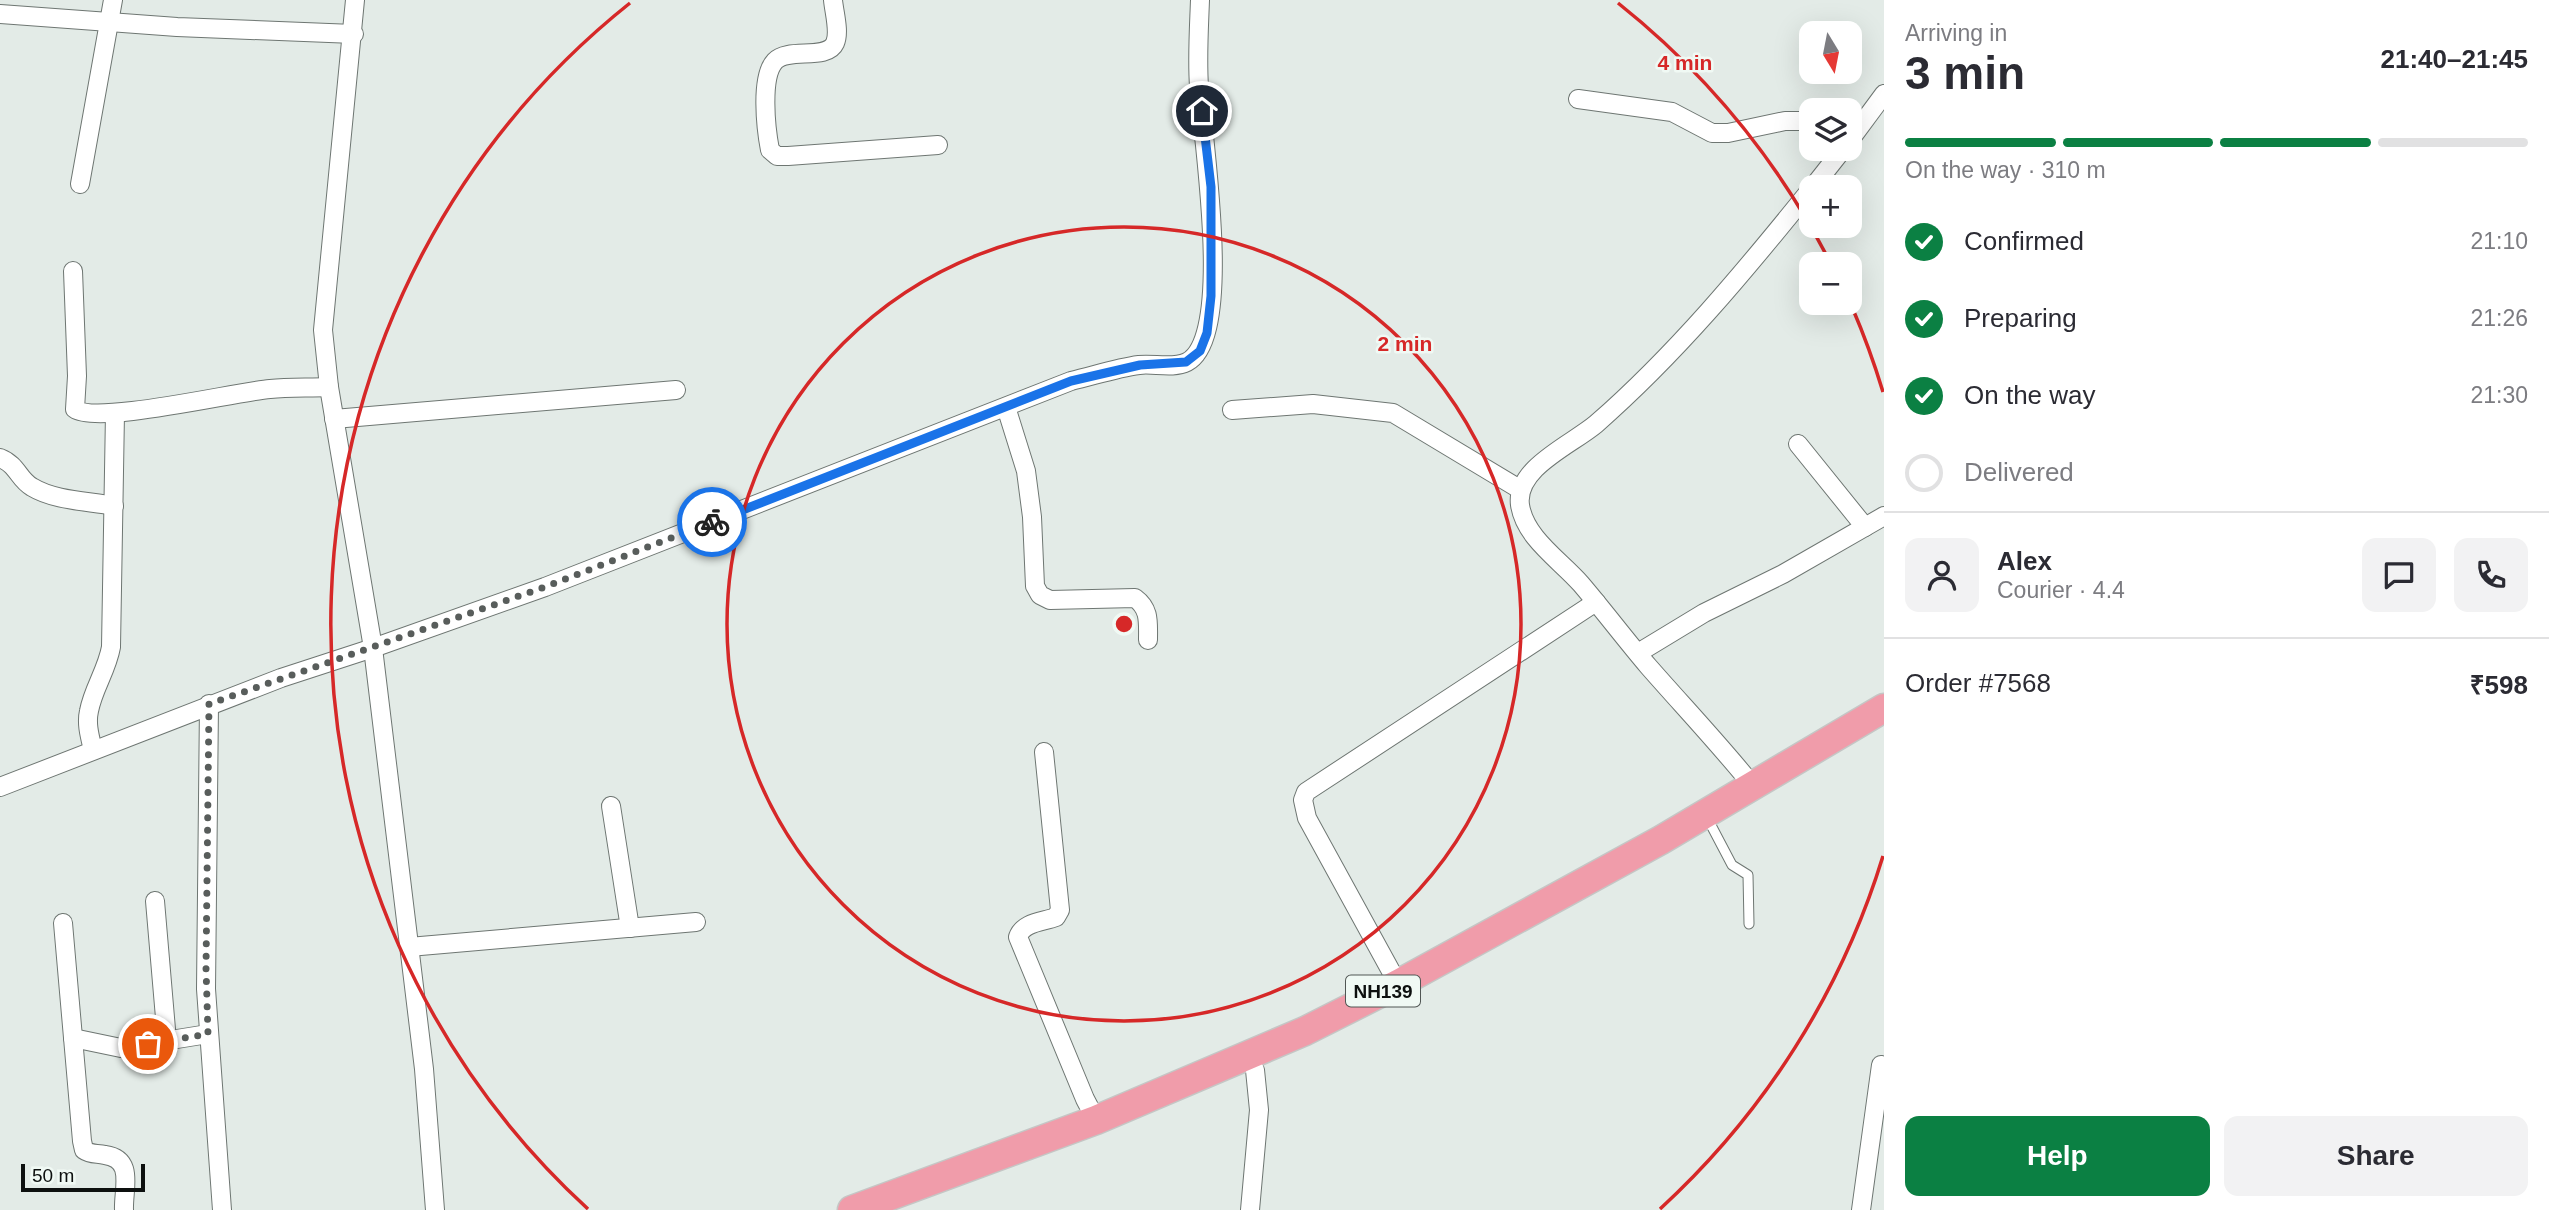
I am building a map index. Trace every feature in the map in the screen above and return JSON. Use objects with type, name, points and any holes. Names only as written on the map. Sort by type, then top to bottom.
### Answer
[{"type":"highway","name":"NH139","points":[[888,1206],[1283,1042],[1398,984],[1661,840],[1884,708]]},
{"type":"highway","name":"NH139","points":[[852,1210],[888,1206],[1097,1135],[1325,1040],[1884,729]]},
{"type":"street","points":[[80,184],[113,0]]},
{"type":"street","points":[[355,0],[354,34],[323,330],[334,419],[373,648],[424,1069],[435,1210]]},
{"type":"street","points":[[833,0],[835,43],[830,49],[777,58],[769,69],[766,82],[770,150],[778,156],[788,156],[938,145]]},
{"type":"street","points":[[0,787],[209,704],[545,587],[1071,381],[1140,365],[1186,362],[1200,351],[1207,333],[1211,296],[1211,187],[1198,85],[1200,0]]},
{"type":"street","points":[[0,14],[267,32],[354,34]]},
{"type":"street","points":[[1862,121],[1884,94]]},
{"type":"street","points":[[1578,99],[1672,112],[1712,133],[1728,133],[1786,121],[1799,121]]},
{"type":"street","points":[[1822,175],[1833,161]]},
{"type":"street","points":[[1753,786],[1637,653],[1571,572],[1532,534],[1521,512],[1521,490],[1526,478],[1537,467],[1609,412],[1712,310],[1799,204]]},
{"type":"street","points":[[73,271],[77,376],[75,409],[82,414],[116,413],[268,389],[329,387]]},
{"type":"street","points":[[334,419],[676,390]]},
{"type":"street","points":[[1232,410],[1313,404],[1393,413],[1521,490]]},
{"type":"street","points":[[1006,407],[1026,471],[1032,517],[1035,586],[1040,595],[1050,600],[1135,598],[1143,604],[1147,612],[1148,640]]},
{"type":"street","points":[[93,750],[88,712],[108,664],[111,647],[116,413]]},
{"type":"street","points":[[1798,444],[1865,527]]},
{"type":"street","points":[[0,458],[11,462],[26,483],[34,489],[114,506]]},
{"type":"street","points":[[1637,653],[1704,613],[1783,575],[1884,516]]},
{"type":"street","points":[[1398,984],[1307,818],[1303,800],[1306,792],[1596,602]]},
{"type":"street","points":[[209,704],[206,968],[208,1034],[222,1210]]},
{"type":"street","points":[[1044,752],[1060,910],[1056,917],[1026,926],[1018,937],[1096,1120]]},
{"type":"street","points":[[611,806],[630,928]]},
{"type":"street","points":[[155,901],[167,1041]]},
{"type":"street","points":[[409,947],[696,922]]},
{"type":"street","points":[[63,923],[84,1150],[89,1154],[110,1155],[124,1166],[127,1182],[124,1210]]},
{"type":"street","points":[[73,1038],[121,1048],[208,1034]]},
{"type":"street","points":[[1861,1210],[1881,1065]]},
{"type":"street","points":[[1250,1210],[1259,1110],[1255,1070]]},
{"type":"lane","points":[[1712,827],[1732,865],[1748,875],[1749,924]]},
{"type":"way so far","points":[[148,1044],[208,1034],[206,968],[209,704],[545,587],[712,522]]},
{"type":"route","points":[[712,522],[1071,381],[1140,365],[1186,362],[1200,351],[1207,333],[1211,296],[1212,228],[1211,187],[1202,111]]}]
